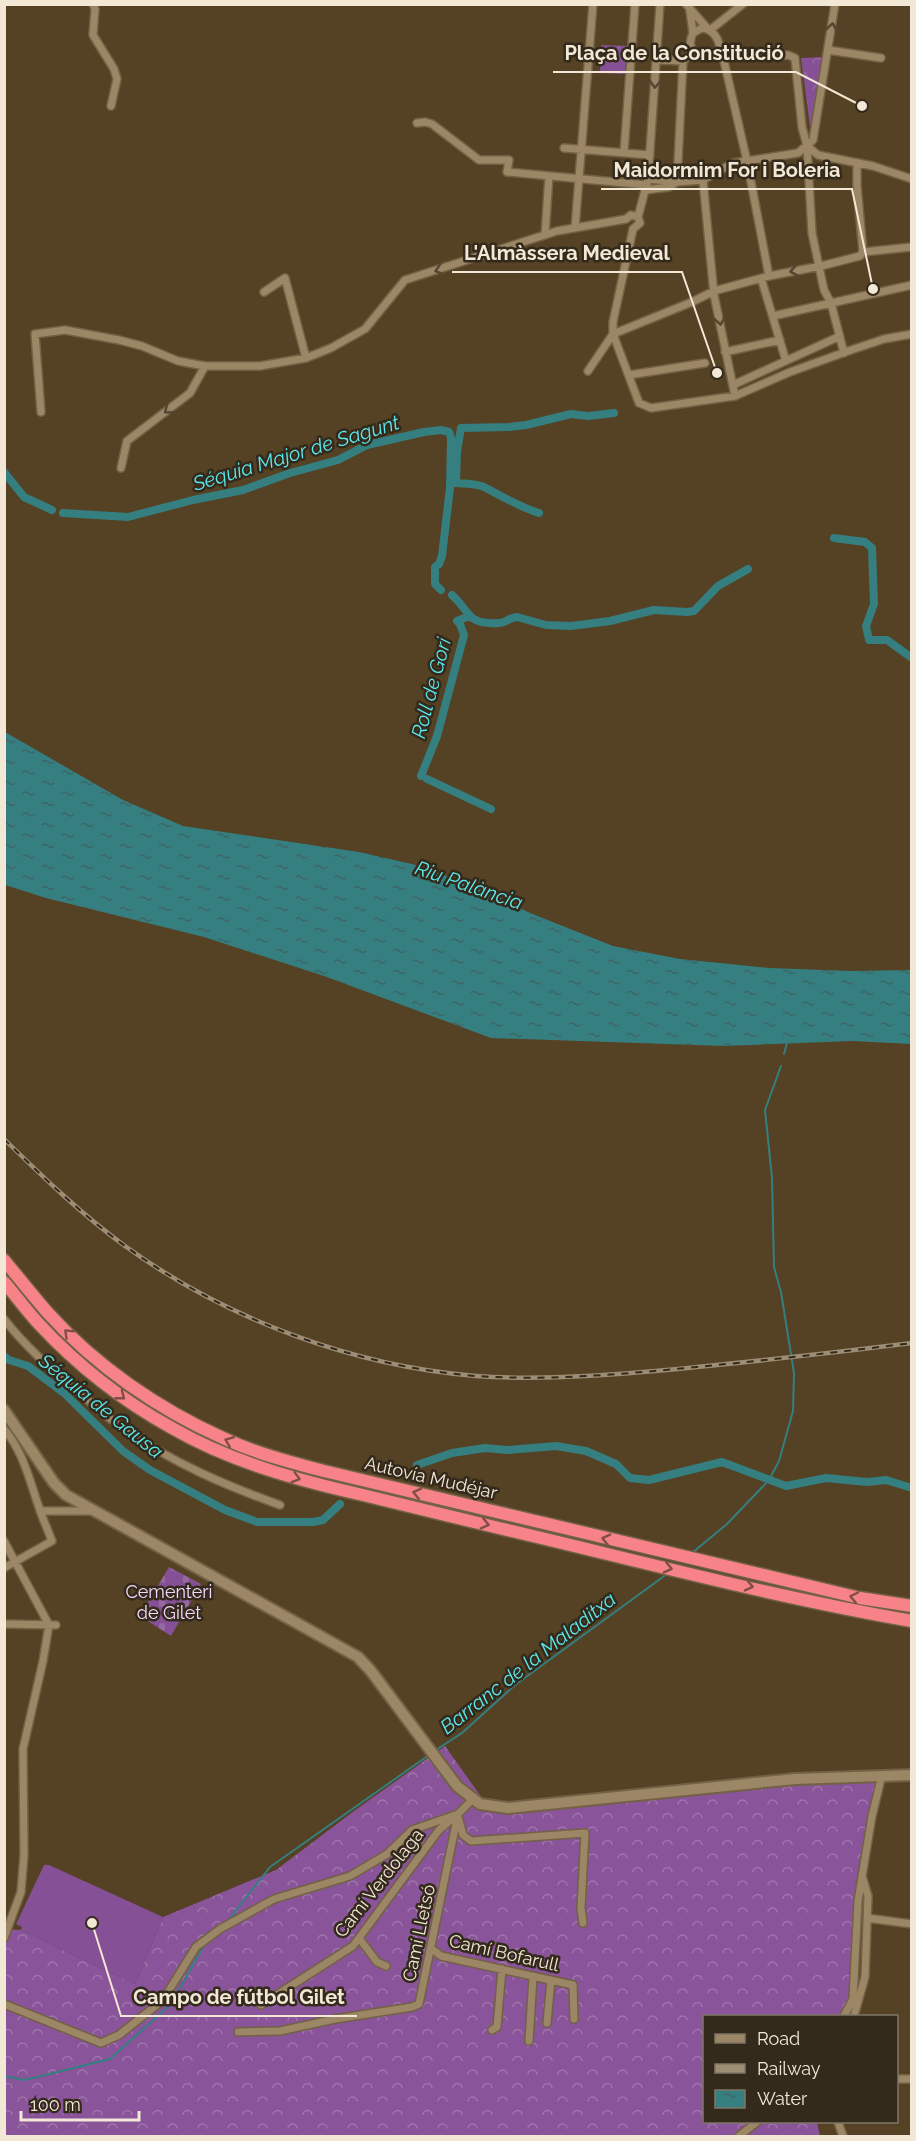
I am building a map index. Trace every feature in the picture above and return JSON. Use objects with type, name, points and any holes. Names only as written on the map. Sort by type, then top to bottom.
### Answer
[{"type":"highway","name":"Autovía Mudéjar","points":[[4,1260],[48,1314],[90,1354],[132,1386],[179,1416],[224,1439],[269,1456],[324,1471],[860,1598],[912,1606]]},
{"type":"highway","name":"Autovía Mudéjar","points":[[4,1282],[40,1324],[127,1401],[216,1450],[267,1470],[645,1562],[857,1611],[912,1621]]},
{"type":"main road","points":[[4,1410],[22,1438],[66,1495],[358,1657],[457,1786],[480,1804],[508,1808],[795,1779],[912,1775]]},
{"type":"main road","points":[[4,1423],[22,1438]]},
{"type":"street","points":[[93,4],[95,9],[93,35],[114,69],[117,79],[111,106]]},
{"type":"street","points":[[575,228],[593,4]]},
{"type":"street","points":[[624,152],[635,4]]},
{"type":"street","points":[[660,4],[647,185],[638,217],[639,225],[633,229],[613,321],[613,334],[639,404],[651,408],[735,396],[790,372],[844,353],[884,339],[912,334]]},
{"type":"street","points":[[693,33],[698,29],[709,29],[743,4]]},
{"type":"street","points":[[647,185],[703,180],[733,163],[798,153],[807,146],[813,140],[835,4]]},
{"type":"street","points":[[688,6],[717,39],[723,56],[747,161],[769,276]]},
{"type":"street","points":[[688,6],[693,33],[690,42],[693,51],[700,55],[788,55],[795,58],[801,118],[807,146],[812,232],[824,290],[831,303],[844,353]]},
{"type":"street","points":[[708,55],[716,50],[717,39]]},
{"type":"street","points":[[828,50],[881,58]]},
{"type":"street","points":[[657,60],[683,60],[693,51]]},
{"type":"street","points":[[677,182],[683,60]]},
{"type":"street","points":[[801,118],[817,119]]},
{"type":"street","points":[[417,123],[432,124],[479,160],[509,160],[507,172],[669,187],[677,182]]},
{"type":"street","points":[[807,146],[818,155],[873,166],[912,179]]},
{"type":"street","points":[[564,148],[650,155]]},
{"type":"street","points":[[857,163],[863,252]]},
{"type":"street","points":[[545,236],[549,176]]},
{"type":"street","points":[[703,180],[714,291],[735,396]]},
{"type":"street","points":[[40,412],[35,334],[64,330],[119,340],[142,346],[178,361],[205,366],[261,366],[306,358],[331,348],[365,329],[405,280],[545,236],[626,219],[631,215],[638,217]]},
{"type":"street","points":[[626,219],[627,226],[633,229]]},
{"type":"street","points":[[588,371],[613,334],[714,291],[769,276],[819,267],[860,256],[863,252],[912,247]]},
{"type":"street","points":[[264,292],[285,278],[306,358]]},
{"type":"street","points":[[761,278],[786,361]]},
{"type":"street","points":[[773,316],[912,285]]},
{"type":"street","points":[[733,385],[838,337]]},
{"type":"street","points":[[725,352],[780,340]]},
{"type":"street","points":[[628,375],[705,363]]},
{"type":"street","points":[[121,468],[128,441],[190,393],[205,366]]},
{"type":"street","points":[[4,1319],[43,1362],[121,1427],[164,1454],[228,1486],[280,1504]]},
{"type":"street","points":[[4,1429],[12,1438],[25,1466],[52,1540],[4,1568]]},
{"type":"street","points":[[40,1510],[95,1511]]},
{"type":"street","points":[[4,1541],[53,1625],[23,1749],[24,1855],[21,1892],[5,1933]]},
{"type":"street","points":[[4,1624],[53,1625]]},
{"type":"street","points":[[845,2015],[853,2000],[858,1901],[872,1816],[882,1775]]},
{"type":"street","points":[[4,2004],[101,2043],[119,2035],[163,2000],[196,1947],[220,1929],[274,1899],[350,1876],[387,1854],[412,1830],[458,1814],[473,1798]]},
{"type":"street","points":[[458,1814],[463,1835],[471,1841],[585,1833],[581,1908],[583,1923]]},
{"type":"street","name":"Camí Verdolaga","points":[[261,2005],[353,1946],[439,1830],[458,1814]]},
{"type":"street","name":"Camí Lletsó","points":[[238,2032],[280,2031],[419,2004],[458,1814]]},
{"type":"street","points":[[854,2015],[866,1977],[868,1896],[862,1876]]},
{"type":"street","points":[[867,1918],[912,1924]]},
{"type":"street","points":[[359,1938],[377,1962],[386,1966]]},
{"type":"street","name":"Camí Bofarull","points":[[431,1948],[441,1956],[573,1985],[574,2019]]},
{"type":"street","points":[[492,2030],[497,2027],[499,2019],[502,1970]]},
{"type":"street","points":[[529,2041],[533,1977]]},
{"type":"street","points":[[547,2023],[550,1980]]},
{"type":"street","points":[[739,2136],[755,2123]]},
{"type":"green space","points":[[601,45],[627,46],[625,74],[600,73]]},
{"type":"green space","points":[[823,57],[811,134],[801,58]]},
{"type":"green space","name":"Cementeri de Gilet","points":[[169,1567],[201,1584],[171,1636],[140,1616]]},
{"type":"green space","points":[[445,1746],[487,1805],[882,1775],[857,1926],[855,1971],[844,2015],[703,2015],[703,2123],[817,2123],[820,2136],[5,2136],[4,1929],[21,1930],[135,1984],[163,1917],[276,1870]]},
{"type":"green space","points":[[44,1865],[49,1865],[163,1917],[135,1984],[21,1930],[22,1927],[16,1924]]},
{"type":"water","name":"Riu Palància","points":[[5,732],[123,800],[183,826],[359,852],[416,865],[480,888],[530,913],[613,946],[680,959],[769,968],[851,971],[911,970],[911,1044],[852,1041],[724,1046],[491,1038],[324,976],[204,937],[46,898],[5,885]]},
{"type":"waterway","points":[[539,513],[518,505],[483,486],[456,483],[457,451],[461,428],[509,427],[571,414],[588,416],[614,413]]},
{"type":"waterway","name":"Séquia Major de Sagunt","points":[[63,513],[128,517],[243,490],[290,473],[338,460],[367,445],[441,430],[449,432],[451,438],[450,488],[442,556],[435,567],[435,584],[441,590]]},
{"type":"waterway","name":"Séquia Major de Sagunt","points":[[4,472],[24,497],[52,510]]},
{"type":"waterway","name":"Séquia Major de Sagunt","points":[[834,538],[865,542],[872,548],[874,604],[866,626],[869,640],[887,640],[912,658]]},
{"type":"waterway","name":"Séquia Major de Sagunt","points":[[452,595],[470,616],[480,622],[501,623],[517,617],[546,625],[571,626],[610,621],[654,610],[694,611],[718,586],[748,569]]},
{"type":"waterway","name":"Roll de Gori","points":[[421,776],[437,736],[464,635],[457,621],[469,616]]},
{"type":"waterway","name":"Roll de Gori","points":[[427,779],[491,809]]},
{"type":"waterway","name":"Barranc de la Maladitxa","points":[[784,1054],[787,1043]]},
{"type":"waterway","name":"Barranc de la Maladitxa","points":[[692,1553],[727,1524],[769,1480],[779,1461],[793,1411],[794,1373],[781,1292],[774,1267],[772,1178],[765,1110],[781,1066]]},
{"type":"waterway","name":"Séquia de Gausa","points":[[4,1356],[28,1366],[64,1393],[123,1451],[150,1470],[225,1510],[257,1522],[313,1522],[323,1520],[340,1504]]},
{"type":"waterway","name":"Séquia de Gausa","points":[[417,1465],[452,1453],[485,1448],[507,1450],[556,1446],[586,1451],[616,1464],[630,1478],[649,1480],[722,1462],[786,1486],[826,1478],[867,1482],[886,1480],[912,1488]]},
{"type":"waterway","name":"Barranc de la Maladitxa","points":[[436,1750],[462,1733],[515,1685],[667,1574]]},
{"type":"waterway","name":"Barranc de la Maladitxa","points":[[227,1922],[270,1867],[429,1755]]},
{"type":"waterway","name":"Barranc de la Maladitxa","points":[[4,2076],[25,2080],[110,2059],[171,2004],[204,1945]]},
{"type":"railway","points":[[4,1139],[93,1221],[164,1272],[248,1317],[292,1335],[383,1362],[429,1371],[476,1376],[559,1377],[697,1367],[912,1343]]},
{"type":"place","name":"Plaça de la Constitució","points":[[862,106]]},
{"type":"place","name":"Maidormim For i Boleria","points":[[873,289]]},
{"type":"place","name":"L'Almàssera Medieval","points":[[717,373]]},
{"type":"place","name":"Campo de fútbol Gilet","points":[[92,1923]]}]
